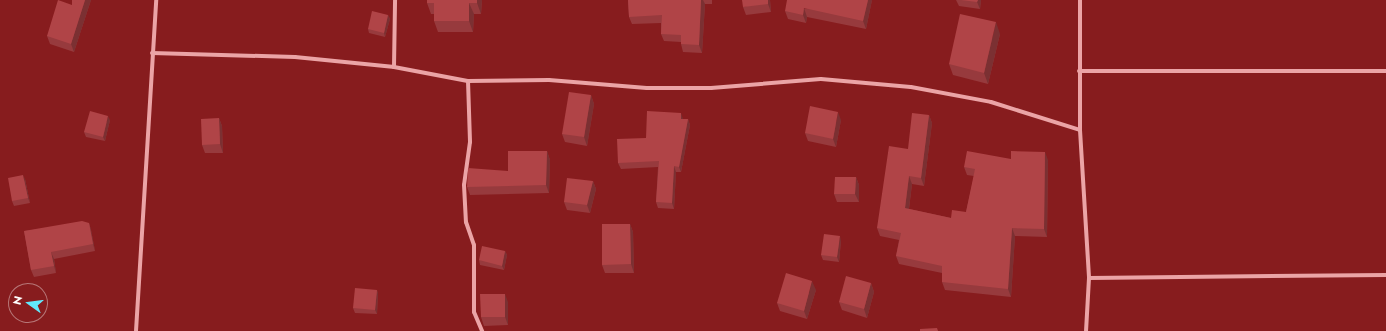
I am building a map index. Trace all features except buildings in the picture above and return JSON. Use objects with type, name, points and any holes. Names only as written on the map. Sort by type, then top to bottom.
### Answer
[{"type":"street","points":[[136,331],[156,0]]},
{"type":"street","points":[[394,0],[394,67]]},
{"type":"street","points":[[1080,0],[1080,130],[1089,278],[1086,331]]},
{"type":"street","points":[[152,53],[287,57],[394,67],[468,81],[549,80],[648,88],[711,88],[821,79],[911,87],[991,102],[1080,130]]},
{"type":"street","points":[[1079,71],[1386,71]]},
{"type":"street","points":[[468,81],[470,142],[464,192],[466,222],[474,245],[474,312],[482,331]]},
{"type":"street","points":[[1089,278],[1386,274]]}]
